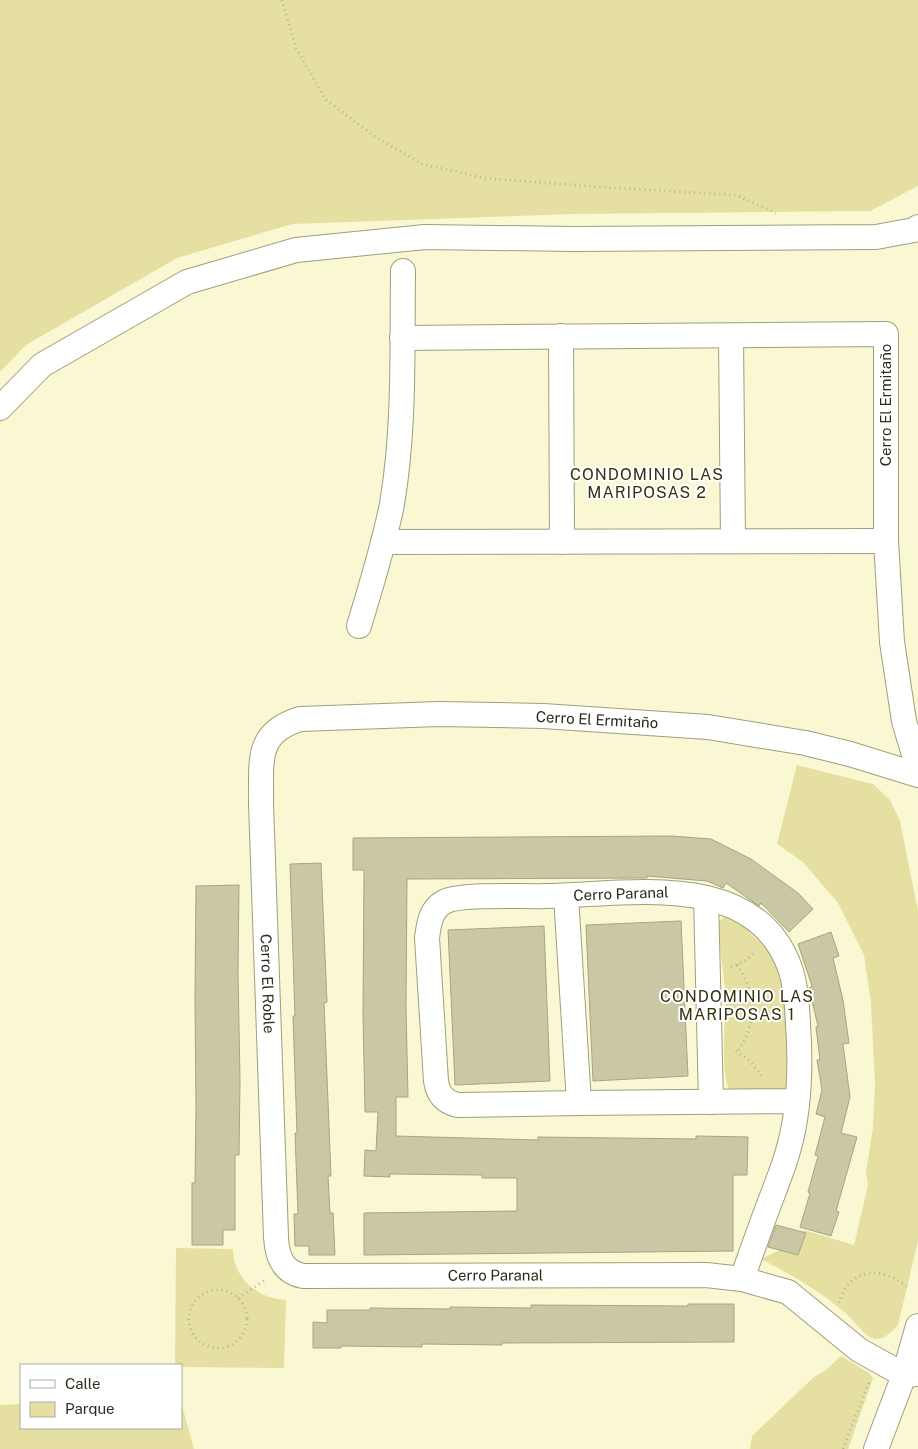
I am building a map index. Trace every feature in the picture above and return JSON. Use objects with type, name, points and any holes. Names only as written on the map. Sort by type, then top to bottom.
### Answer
[{"type":"street","points":[[0,408],[42,365],[187,282],[296,250],[425,237],[573,239],[876,237],[914,230],[918,226]]},
{"type":"street","points":[[359,626],[392,503],[401,423],[403,271]]},
{"type":"street","name":"Cerro El Ermitaño","points":[[402,338],[886,334],[886,541],[892,642],[904,721],[918,768]]},
{"type":"street","points":[[561,336],[562,542]]},
{"type":"street","points":[[731,336],[733,542]]},
{"type":"street","points":[[383,542],[886,541]]},
{"type":"street","name":"Cerro El Ermitaño","points":[[274,732],[282,726],[300,719],[439,714],[543,716],[627,721],[708,727],[760,735],[850,754],[918,774]]},
{"type":"street","name":"Cerro El Roble","points":[[274,732],[266,742],[262,754],[262,803],[276,1237],[279,1258],[284,1267]]},
{"type":"street","name":"Cerro Paranal","points":[[742,1279],[788,1152],[797,1102],[800,1060],[795,984],[783,952],[767,931],[750,915],[736,908],[687,893],[648,891],[566,896],[463,897],[444,902],[431,916],[427,938],[436,1080],[440,1095],[445,1100],[458,1106],[578,1103],[797,1102]]},
{"type":"street","name":"Cerro Paranal","points":[[566,896],[578,1103]]},
{"type":"street","points":[[706,898],[711,1102]]},
{"type":"street","name":"Cerro Paranal","points":[[284,1267],[296,1275],[303,1276],[706,1275],[742,1279],[788,1292],[859,1350],[911,1375]]},
{"type":"street","points":[[876,1449],[911,1375],[918,1326]]},
{"type":"path","points":[[282,0],[296,48],[326,100],[374,136],[422,164],[484,178],[736,195],[779,214]]},
{"type":"path","points":[[708,968],[737,965],[752,956],[767,931]]},
{"type":"path","points":[[737,965],[748,986],[752,1008],[748,1031],[738,1051]]},
{"type":"path","points":[[710,1042],[725,1045],[738,1051],[750,1061],[761,1074],[773,1101]]},
{"type":"path","points":[[238,1298],[284,1267]]},
{"type":"path","points":[[839,1305],[841,1295],[846,1286],[864,1274],[874,1272],[884,1274],[907,1286]]},
{"type":"path","points":[[218,1290],[230,1292],[238,1298],[244,1307],[247,1318],[245,1329],[240,1338],[231,1345],[220,1348],[210,1346],[196,1337],[191,1328],[190,1317],[192,1306],[199,1298],[208,1292],[218,1290]]},
{"type":"path","points":[[843,1449],[871,1376]]},
{"type":"green space","points":[[0,0],[918,0],[918,186],[870,211],[572,214],[292,224],[177,258],[26,345],[0,372]]},
{"type":"green space","points":[[797,765],[873,784],[890,800],[900,821],[918,911],[918,1241],[898,1325],[890,1333],[879,1339],[868,1336],[846,1314],[814,1289],[761,1259],[780,1250],[798,1255],[805,1233],[802,1232],[804,1230],[854,1245],[868,1185],[866,1172],[873,1127],[875,1085],[871,1003],[864,955],[838,903],[803,862],[777,844]]},
{"type":"green space","points":[[724,917],[740,923],[762,945],[774,960],[781,976],[787,1006],[789,1039],[789,1085],[784,1089],[729,1089],[726,1081],[724,1043],[725,993],[718,931],[718,922]]},
{"type":"green space","points":[[176,1248],[233,1249],[237,1269],[249,1285],[266,1296],[286,1300],[284,1368],[182,1367],[182,1364],[175,1364]]},
{"type":"green space","points":[[841,1356],[869,1373],[873,1378],[848,1449],[750,1449],[752,1436],[814,1377],[826,1370]]},
{"type":"green space","points":[[20,1404],[20,1429],[182,1429],[182,1406],[194,1449],[0,1449],[0,1405]]},
{"type":"building","points":[[672,836],[711,839],[751,859],[798,893],[813,909],[789,932],[761,903],[759,906],[726,883],[723,888],[707,881],[647,876],[647,878],[407,879],[406,1006],[408,1097],[396,1097],[396,1136],[538,1140],[538,1137],[696,1139],[696,1136],[748,1137],[747,1175],[733,1175],[733,1251],[364,1255],[364,1213],[517,1211],[517,1178],[482,1178],[482,1175],[390,1174],[390,1177],[364,1176],[365,1150],[376,1151],[378,1112],[365,1112],[363,1014],[364,870],[353,870],[353,838]]},
{"type":"building","points":[[321,863],[327,1002],[324,1003],[331,1176],[328,1176],[330,1213],[333,1213],[335,1255],[309,1255],[309,1246],[295,1246],[294,1214],[298,1214],[295,1133],[297,1133],[290,864]]},
{"type":"building","points":[[239,885],[240,1081],[239,1155],[235,1155],[235,1230],[223,1230],[223,1245],[192,1245],[192,1183],[195,1183],[196,1108],[196,886]]},
{"type":"building","points":[[681,921],[688,1076],[593,1081],[586,925]]},
{"type":"building","points":[[544,926],[550,1081],[455,1085],[448,930]]},
{"type":"building","points":[[831,932],[839,956],[833,958],[843,1000],[849,1043],[843,1044],[850,1097],[841,1133],[857,1137],[836,1211],[839,1212],[831,1236],[800,1227],[810,1193],[808,1192],[818,1156],[815,1155],[825,1117],[816,1114],[822,1090],[817,1060],[820,1060],[816,1027],[818,1026],[809,988],[812,986],[798,944]]},
{"type":"building","points":[[776,1225],[806,1233],[798,1255],[768,1247]]},
{"type":"building","points":[[688,1304],[734,1304],[734,1342],[502,1343],[502,1345],[422,1344],[422,1347],[341,1346],[341,1348],[313,1348],[313,1322],[327,1323],[327,1310],[370,1310],[370,1308],[450,1309],[450,1307],[531,1308],[531,1305],[688,1306]]},
{"type":"district","name":"CONDOMINIO LAS MARIPOSAS 2","points":[[647,483]]},
{"type":"district","name":"CONDOMINIO LAS MARIPOSAS 1","points":[[737,1005]]}]
